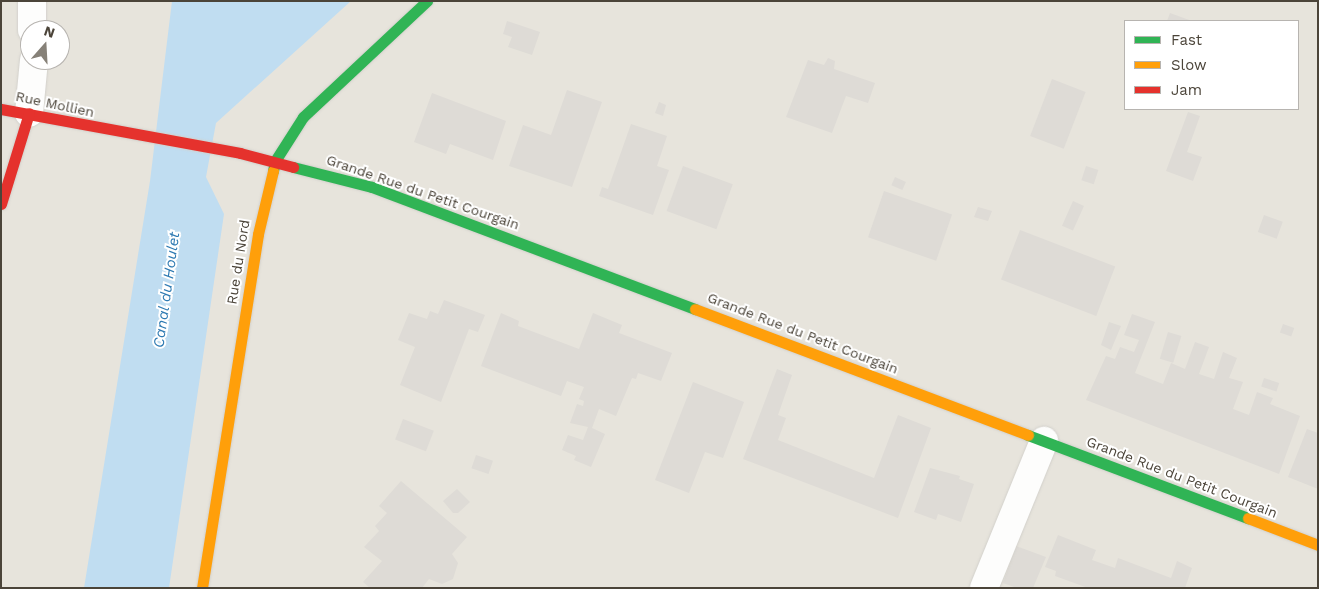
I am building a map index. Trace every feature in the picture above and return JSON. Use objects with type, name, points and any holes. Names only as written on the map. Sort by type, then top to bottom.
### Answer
[{"type":"street","points":[[32,1],[32,20]]},
{"type":"street","name":"Rue du Nord","points":[[202,588],[258,234],[275,161],[303,117],[427,1]]},
{"type":"street","points":[[1,204],[29,113],[33,70]]},
{"type":"street","name":"Rue Mollien","points":[[1,108],[102,129],[219,149]]},
{"type":"street","name":"Grande Rue du Petit Courgain","points":[[219,149],[344,178],[402,197],[1318,545]]},
{"type":"street","points":[[984,588],[1044,441]]},
{"type":"shaded area","points":[[1,1],[1318,1],[1318,588],[1,588]]},
{"type":"water","name":"Canal du Houlet","points":[[172,1],[351,1],[216,123],[206,177],[224,214],[169,588],[84,588],[150,181]]},
{"type":"building","points":[[1170,13],[1189,20],[1167,20]]},
{"type":"building","points":[[507,21],[540,32],[532,55],[508,47],[512,37],[503,34]]},
{"type":"building","points":[[828,58],[835,61],[834,69],[875,83],[868,103],[846,96],[832,133],[786,117],[808,60],[824,65]]},
{"type":"building","points":[[1052,79],[1086,92],[1064,149],[1030,136]]},
{"type":"building","points":[[567,90],[602,102],[572,187],[509,166],[523,125],[551,135]]},
{"type":"building","points":[[432,93],[506,121],[493,160],[450,144],[446,154],[414,142]]},
{"type":"building","points":[[659,102],[666,105],[663,116],[655,113]]},
{"type":"building","points":[[1188,112],[1200,116],[1187,152],[1202,157],[1193,181],[1166,171]]},
{"type":"building","points":[[631,124],[667,136],[657,166],[669,170],[653,215],[599,196],[602,187],[608,189]]},
{"type":"building","points":[[683,166],[733,184],[716,229],[667,211]]},
{"type":"building","points":[[1086,166],[1098,170],[1094,184],[1081,180]]},
{"type":"building","points":[[895,177],[906,182],[902,190],[891,185]]},
{"type":"building","points":[[884,191],[952,214],[936,261],[868,237]]},
{"type":"building","points":[[1073,201],[1084,206],[1073,231],[1062,226]]},
{"type":"building","points":[[978,207],[992,211],[988,221],[974,217]]},
{"type":"building","points":[[1264,215],[1283,222],[1277,239],[1258,232]]},
{"type":"building","points":[[1020,230],[1115,267],[1096,316],[1001,279]]},
{"type":"building","points":[[444,300],[485,315],[478,332],[469,329],[441,402],[400,385],[415,347],[398,340],[409,313],[427,319],[430,311],[438,314]]},
{"type":"building","points":[[501,313],[519,321],[518,326],[579,349],[593,313],[622,325],[619,333],[672,353],[661,381],[638,373],[636,379],[632,378],[616,416],[599,409],[592,428],[605,434],[591,467],[574,460],[576,456],[562,450],[568,435],[583,440],[588,427],[570,423],[577,404],[583,406],[584,401],[579,399],[584,387],[567,381],[561,396],[481,366]]},
{"type":"building","points":[[1132,314],[1155,322],[1135,373],[1163,384],[1171,363],[1185,369],[1195,342],[1209,347],[1199,374],[1214,379],[1223,352],[1237,358],[1229,378],[1243,382],[1233,409],[1249,415],[1257,392],[1273,398],[1270,404],[1300,416],[1279,474],[1086,400],[1106,356],[1115,359],[1120,347],[1134,352],[1139,340],[1124,335]]},
{"type":"building","points":[[1109,322],[1121,326],[1111,350],[1101,345]]},
{"type":"building","points":[[1283,324],[1294,328],[1291,337],[1280,332]]},
{"type":"building","points":[[1168,332],[1181,336],[1173,363],[1160,359]]},
{"type":"building","points":[[777,369],[792,375],[778,415],[786,418],[778,440],[874,478],[898,415],[931,428],[898,518],[743,459]]},
{"type":"building","points":[[1264,378],[1279,383],[1276,392],[1261,387]]},
{"type":"building","points":[[693,382],[744,402],[723,458],[705,452],[689,493],[655,480]]},
{"type":"building","points":[[403,419],[434,431],[426,451],[395,440]]},
{"type":"building","points":[[1307,429],[1318,433],[1318,489],[1288,477]]},
{"type":"building","points":[[476,455],[493,461],[488,474],[471,468]]},
{"type":"building","points":[[930,468],[960,476],[959,479],[974,484],[961,522],[938,514],[936,520],[914,512]]},
{"type":"building","points":[[401,481],[467,537],[452,554],[458,563],[453,579],[442,584],[429,579],[422,588],[370,588],[363,582],[382,561],[364,547],[379,531],[375,526],[387,513],[379,506]]},
{"type":"building","points":[[457,489],[470,502],[458,513],[453,513],[443,501]]},
{"type":"building","points":[[1058,535],[1096,550],[1092,560],[1115,568],[1118,558],[1171,578],[1177,561],[1192,568],[1185,588],[1088,588],[1055,576],[1056,571],[1045,567]]},
{"type":"building","points":[[1016,546],[1046,557],[1033,588],[1017,588],[1003,583]]},
{"type":"traffic: fast","points":[[273,171],[275,161],[303,117],[427,1]]},
{"type":"traffic: fast","points":[[293,167],[372,187],[695,309]]},
{"type":"traffic: fast","points":[[1028,435],[1248,518]]},
{"type":"traffic: slow","points":[[202,588],[258,234],[273,171]]},
{"type":"traffic: slow","points":[[695,309],[1028,435]]},
{"type":"traffic: slow","points":[[1248,518],[1318,545]]},
{"type":"traffic: jam","points":[[1,109],[240,153],[293,167]]},
{"type":"traffic: jam","points":[[1,204],[29,113]]}]
